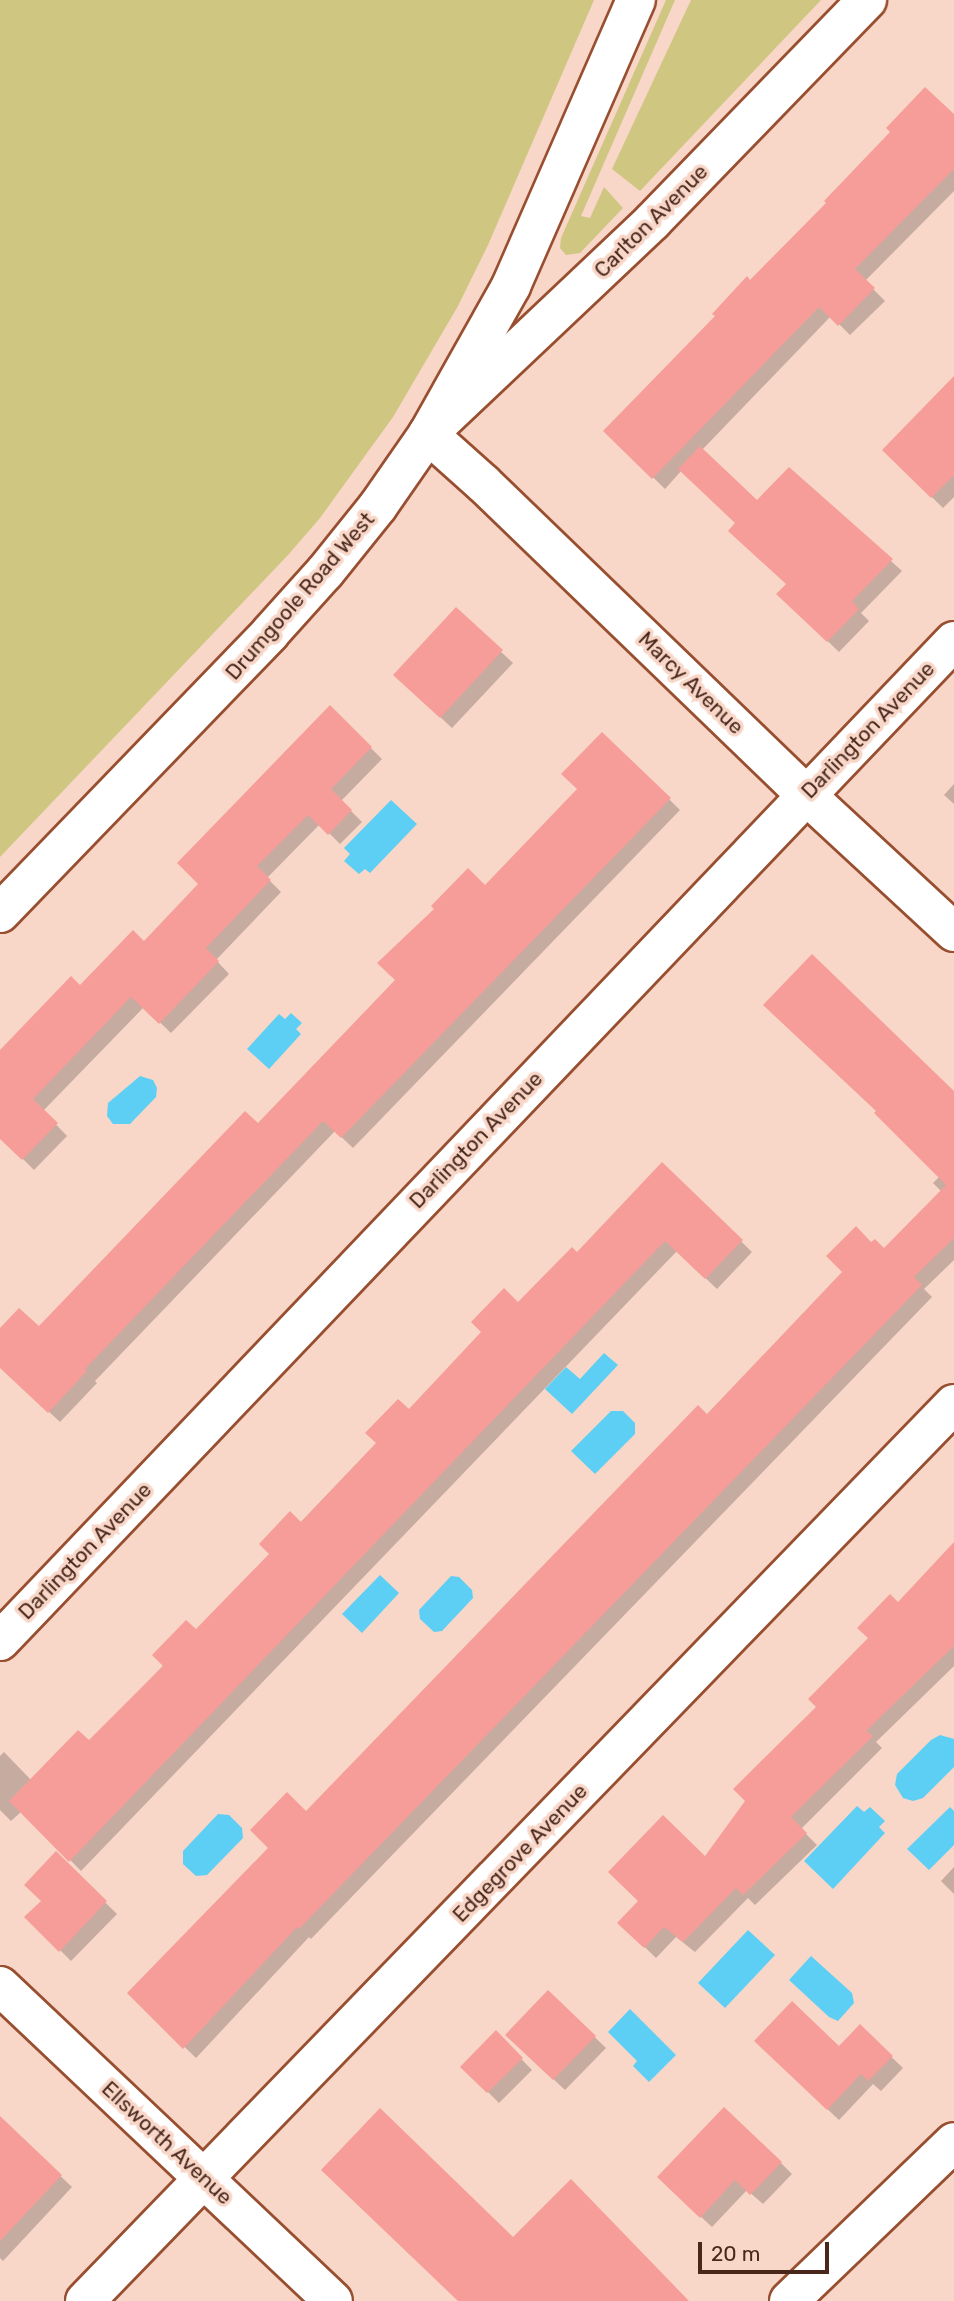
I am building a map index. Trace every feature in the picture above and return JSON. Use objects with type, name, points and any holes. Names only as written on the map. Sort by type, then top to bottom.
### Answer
[{"type":"street","name":"Drumgoole Road West","points":[[0,913],[325,572],[378,506],[428,434],[511,286],[636,0]]},
{"type":"street","name":"Carlton Avenue","points":[[428,434],[653,221],[867,0]]},
{"type":"street","name":"Marcy Avenue","points":[[428,434],[484,484],[805,794],[954,932]]},
{"type":"street","name":"Darlington Avenue","points":[[0,1641],[805,794],[954,641]]},
{"type":"street","name":"Edgegrove Avenue","points":[[85,2301],[954,1404]]},
{"type":"street","name":"Ellsworth Avenue","points":[[0,1986],[333,2301]]},
{"type":"street","points":[[789,2301],[954,2142]]},
{"type":"shaded area","points":[[0,0],[594,0],[488,245],[458,306],[393,417],[320,518],[288,555],[0,857]]},
{"type":"shaded area","points":[[666,0],[675,0],[581,216],[590,218],[604,187],[623,208],[580,253],[566,255],[560,248],[561,238]]},
{"type":"shaded area","points":[[691,0],[821,0],[640,191],[612,169]]},
{"type":"water","points":[[391,800],[417,824],[370,873],[365,869],[359,874],[344,861],[350,854],[344,848]]},
{"type":"water","points":[[291,1013],[302,1023],[296,1029],[301,1034],[269,1069],[247,1049],[279,1014],[285,1019]]},
{"type":"water","points":[[140,1076],[153,1080],[157,1088],[156,1097],[130,1124],[113,1124],[107,1116],[108,1103]]},
{"type":"water","points":[[604,1353],[618,1365],[572,1414],[545,1389],[566,1367],[580,1379]]},
{"type":"water","points":[[611,1411],[623,1411],[635,1423],[635,1434],[595,1474],[571,1451]]},
{"type":"water","points":[[380,1575],[399,1593],[362,1633],[342,1614]]},
{"type":"water","points":[[451,1576],[459,1577],[472,1590],[473,1598],[442,1631],[434,1632],[420,1619],[419,1610]]},
{"type":"water","points":[[940,1735],[954,1739],[954,1767],[923,1798],[913,1801],[903,1798],[895,1785],[897,1774],[931,1740]]},
{"type":"water","points":[[857,1806],[864,1812],[870,1807],[885,1821],[879,1827],[885,1833],[833,1889],[804,1861]]},
{"type":"water","points":[[950,1807],[954,1811],[954,1845],[929,1870],[907,1849]]},
{"type":"water","points":[[218,1814],[229,1815],[242,1828],[243,1838],[207,1875],[196,1876],[183,1864],[183,1851]]},
{"type":"water","points":[[748,1930],[775,1955],[725,2008],[698,1983]]},
{"type":"water","points":[[811,1956],[852,1993],[854,2003],[838,2021],[829,2017],[789,1980]]},
{"type":"water","points":[[630,2009],[676,2055],[649,2082],[633,2066],[637,2061],[608,2032]]},
{"type":"building","points":[[925,87],[954,114],[954,169],[855,269],[875,288],[838,326],[819,307],[652,479],[603,431],[715,316],[712,314],[747,276],[750,280],[826,203],[824,201],[890,132],[886,128]]},
{"type":"building","points":[[954,376],[954,475],[931,498],[882,450]]},
{"type":"building","points":[[700,446],[757,500],[789,467],[893,559],[852,601],[859,609],[827,642],[776,594],[786,584],[728,531],[735,523],[678,469]]},
{"type":"building","points":[[456,607],[503,650],[440,718],[393,675]]},
{"type":"building","points":[[330,705],[372,747],[331,789],[352,810],[328,835],[308,815],[257,866],[271,880],[206,948],[219,961],[159,1024],[131,997],[33,1099],[58,1123],[22,1160],[0,1139],[0,1050],[71,976],[80,985],[133,930],[144,941],[198,884],[177,863]]},
{"type":"building","points":[[602,732],[671,798],[341,1138],[323,1121],[85,1369],[87,1371],[48,1413],[0,1368],[0,1328],[19,1308],[39,1326],[245,1111],[258,1123],[395,980],[377,963],[434,909],[431,906],[468,868],[485,885],[577,789],[561,774]]},
{"type":"building","points":[[812,954],[954,1091],[954,1238],[914,1277],[922,1285],[299,1929],[297,1927],[183,2049],[127,1993],[268,1848],[250,1830],[287,1792],[306,1811],[698,1405],[707,1414],[842,1272],[826,1256],[856,1226],[871,1242],[875,1239],[884,1248],[946,1185],[874,1113],[876,1111],[763,1005]]},
{"type":"building","points":[[662,1162],[743,1240],[705,1279],[665,1241],[69,1862],[9,1801],[78,1730],[89,1740],[163,1666],[152,1655],[186,1620],[196,1629],[269,1554],[259,1544],[290,1511],[301,1522],[376,1443],[365,1433],[398,1399],[409,1409],[481,1332],[471,1322],[504,1288],[518,1302],[572,1247],[577,1252]]},
{"type":"building","points":[[954,1542],[954,1646],[866,1731],[873,1736],[791,1817],[807,1833],[743,1895],[736,1888],[683,1942],[664,1927],[644,1948],[617,1923],[638,1901],[608,1872],[663,1815],[705,1856],[745,1801],[733,1789],[816,1707],[808,1699],[868,1638],[857,1628],[890,1594],[898,1602]]},
{"type":"building","points":[[56,1851],[107,1901],[59,1952],[24,1917],[41,1901],[24,1885]]},
{"type":"building","points":[[548,1990],[596,2036],[553,2080],[505,2035]]},
{"type":"building","points":[[792,2001],[839,2046],[860,2024],[893,2056],[868,2081],[861,2074],[827,2110],[754,2041]]},
{"type":"building","points":[[496,2030],[523,2058],[487,2093],[460,2067]]},
{"type":"building","points":[[724,2107],[782,2162],[750,2195],[735,2180],[700,2218],[657,2177]]},
{"type":"building","points":[[380,2108],[513,2237],[571,2179],[689,2301],[458,2301],[321,2170]]},
{"type":"building","points":[[0,2116],[62,2175],[0,2241]]}]
